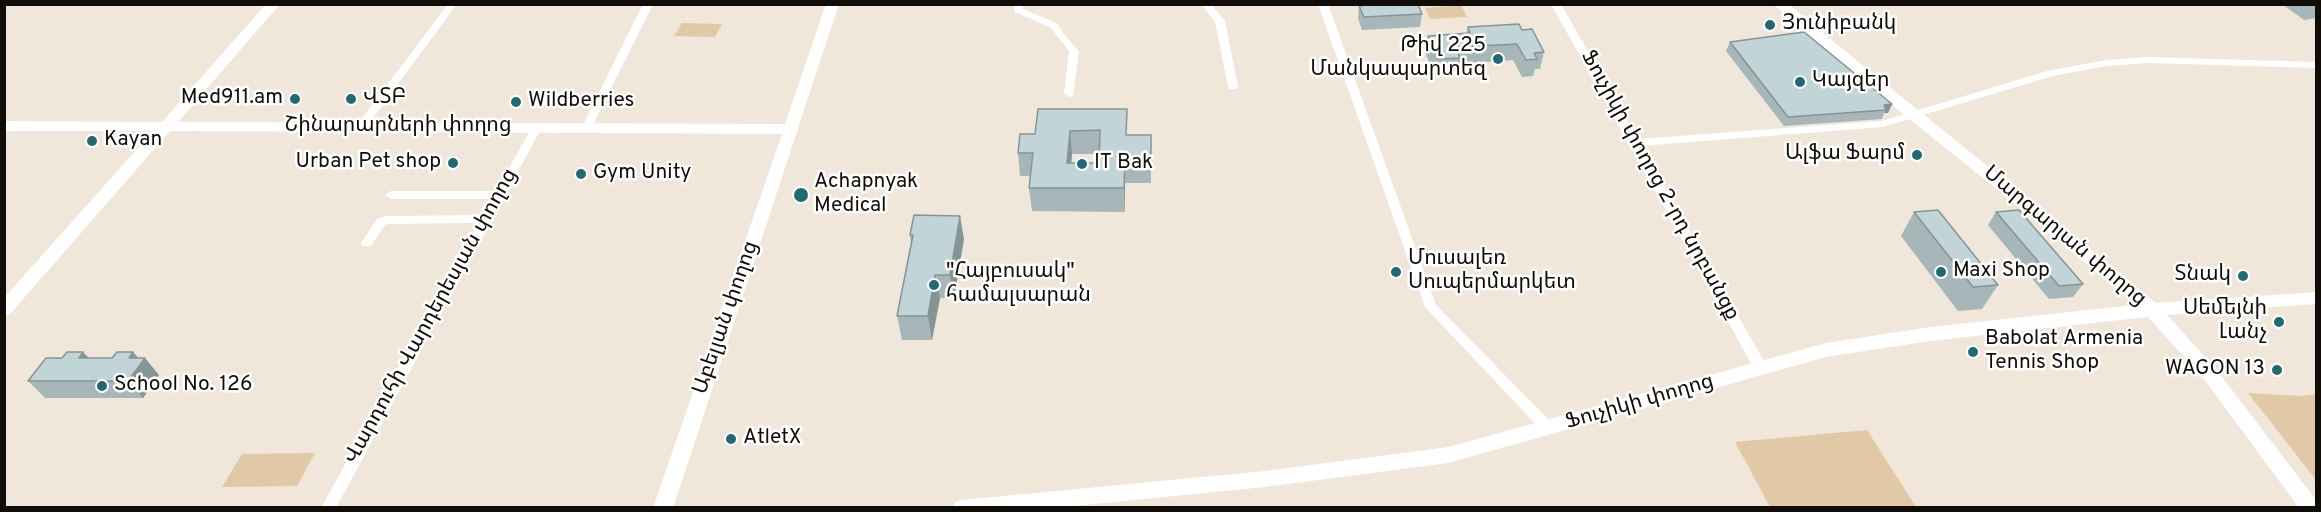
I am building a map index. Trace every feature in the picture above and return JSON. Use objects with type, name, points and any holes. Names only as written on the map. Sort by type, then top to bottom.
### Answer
[{"type":"street","points":[[4,310],[274,4]]},
{"type":"street","points":[[361,127],[453,4]]},
{"type":"street","points":[[587,127],[648,4]]},
{"type":"street","name":"Աբելյան փողոց","points":[[663,507],[833,4]]},
{"type":"street","points":[[1018,4],[1018,10],[1026,15],[1055,26],[1074,51],[1069,94]]},
{"type":"street","points":[[1205,4],[1220,21],[1233,87]]},
{"type":"street","points":[[1323,4],[1431,306],[1550,429]]},
{"type":"street","name":"Ֆուչիկի փողոց 2-րդ նրբանցք","points":[[1556,4],[1761,368]]},
{"type":"street","name":"Մարգարյան փողոց","points":[[1780,4],[1914,115],[2022,198],[2153,310],[2214,374],[2316,499]]},
{"type":"street","points":[[1634,143],[1883,124],[2051,73],[2106,63],[2148,60],[2316,66]]},
{"type":"street","name":"Շինարարների փողոց","points":[[4,126],[791,129]]},
{"type":"street","name":"Վարդուհի Վարդերեսյան փողոց","points":[[328,507],[537,127]]},
{"type":"street","points":[[391,195],[499,195]]},
{"type":"street","points":[[367,243],[381,222],[387,220],[487,219]]},
{"type":"street","name":"Ֆուչիկի փողոց","points":[[962,507],[1264,479],[1437,457],[1550,429],[1826,350],[1912,336],[2153,310],[2316,298]]},
{"type":"street","name":"Մարգարյան փողոց","points":[[2153,310],[2210,374],[2311,507]]},
{"type":"shaded area","points":[[1461,5],[1467,17],[1430,19],[1425,8]]},
{"type":"shaded area","points":[[682,23],[722,24],[715,37],[674,36]]},
{"type":"shaded area","points":[[2248,393],[2299,396],[2316,394],[2316,480]]},
{"type":"shaded area","points":[[1867,430],[1916,507],[1770,507],[1735,442]]},
{"type":"shaded area","points":[[315,453],[297,486],[222,487],[242,454]]},
{"type":"building","points":[[1418,4],[1422,14],[1364,17],[1359,6]]},
{"type":"building","points":[[1519,24],[1522,30],[1532,29],[1544,52],[1534,53],[1537,59],[1526,60],[1517,44],[1455,47],[1460,58],[1438,59],[1428,36],[1470,33],[1468,27]]},
{"type":"building","name":"Կայզեր","points":[[1804,32],[1892,104],[1884,105],[1886,110],[1788,117],[1730,42]]},
{"type":"building","points":[[1038,109],[1127,109],[1126,135],[1151,135],[1151,160],[1125,160],[1124,188],[1029,188],[1033,153],[1018,153],[1020,134],[1035,134]],"holes":[[[1100,130],[1099,163],[1067,163],[1070,131]]]},
{"type":"building","points":[[1938,210],[1998,285],[1973,287],[1914,212]]},
{"type":"building","points":[[2019,210],[2083,284],[2059,286],[1996,212]]},
{"type":"building","points":[[914,215],[960,216],[950,275],[935,275],[928,316],[897,316],[913,235],[910,235]]},
{"type":"building","points":[[67,352],[83,352],[79,358],[112,358],[117,352],[133,352],[129,358],[145,358],[128,381],[28,381],[46,358],[62,358]]},
{"type":"place","name":"Յունիբանկ","points":[[1770,25]]},
{"type":"place","name":"Թիվ 225 Մանկապարտեզ","points":[[1498,59]]},
{"type":"place","name":"Կայզեր","points":[[1800,82]]},
{"type":"place","name":"Med911.am","points":[[295,99]]},
{"type":"place","name":"ՎՏԲ","points":[[351,99]]},
{"type":"place","name":"Wildberries","points":[[516,102]]},
{"type":"place","name":"Kayan","points":[[92,141]]},
{"type":"place","name":"Ալֆա Ֆարմ","points":[[1917,155]]},
{"type":"place","name":"Urban Pet shop","points":[[453,163]]},
{"type":"place","name":"IT Bak","points":[[1082,164]]},
{"type":"place","name":"Gym Unity","points":[[581,174]]},
{"type":"place","name":"Achapnyak Medical","points":[[801,195]]},
{"type":"place","name":"Մուսալեռ Սուպերմարկետ","points":[[1396,272]]},
{"type":"place","name":"Maxi Shop","points":[[1941,272]]},
{"type":"place","name":"Տնակ","points":[[2243,276]]},
{"type":"place","name":"\"Հայբուսակ\" համալսարան","points":[[934,285]]},
{"type":"place","name":"Սեմեյնի Լանչ","points":[[2279,322]]},
{"type":"place","name":"Babolat Armenia Tennis Shop","points":[[1973,352]]},
{"type":"place","name":"WAGON 13","points":[[2277,370]]},
{"type":"place","name":"School No. 126","points":[[102,386]]},
{"type":"place","name":"AtletX","points":[[731,439]]}]
